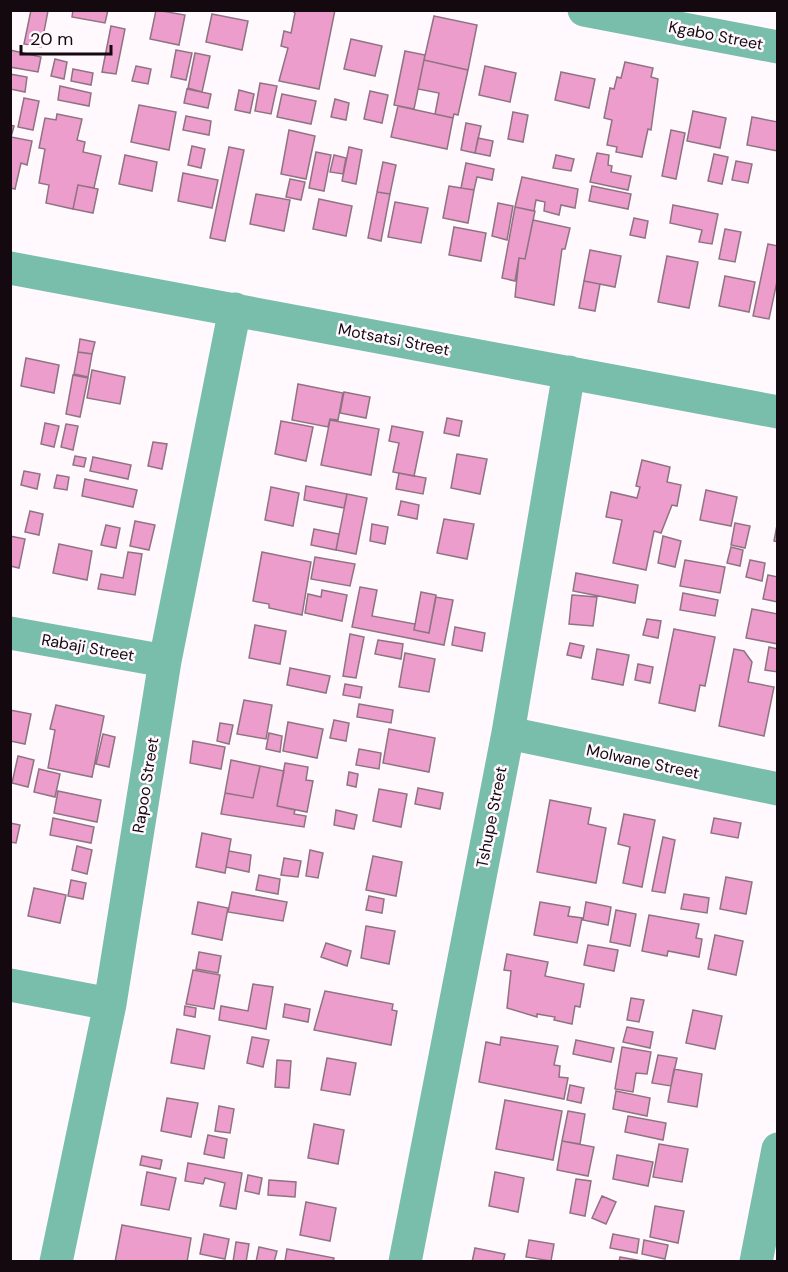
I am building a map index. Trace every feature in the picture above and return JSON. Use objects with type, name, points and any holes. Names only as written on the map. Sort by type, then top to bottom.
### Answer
[{"type":"street","name":"Kgabo Street","points":[[584,10],[777,47]]},
{"type":"street","name":"Motsatsi Street","points":[[10,268],[777,412]]},
{"type":"street","name":"Rapoo Street","points":[[56,1262],[110,1004],[165,661],[235,309]]},
{"type":"street","name":"Tshupe Street","points":[[405,1262],[508,733],[569,372]]},
{"type":"street","name":"Rabaji Street","points":[[10,633],[165,661]]},
{"type":"street","name":"Molwane Street","points":[[508,733],[777,789]]},
{"type":"street","points":[[10,985],[110,1004]]},
{"type":"street","points":[[756,1262],[777,1149]]},
{"type":"building","points":[[31,10],[48,11],[41,47],[24,44]]},
{"type":"building","points":[[73,10],[108,10],[105,23],[72,17]]},
{"type":"building","points":[[156,10],[185,15],[179,45],[150,39]]},
{"type":"building","points":[[291,10],[335,10],[319,89],[279,81],[288,48],[281,46],[284,31],[291,33],[295,13]]},
{"type":"building","points":[[212,14],[248,21],[242,50],[206,42]]},
{"type":"building","points":[[434,16],[477,25],[468,70],[424,60]]},
{"type":"building","points":[[111,26],[125,29],[116,74],[102,72]]},
{"type":"building","points":[[351,39],[382,46],[375,76],[344,69]]},
{"type":"building","points":[[10,50],[41,57],[38,72],[10,67]]},
{"type":"building","points":[[176,50],[192,53],[186,80],[171,77]]},
{"type":"building","points":[[405,51],[425,55],[414,109],[394,105]]},
{"type":"building","points":[[195,53],[210,56],[202,92],[188,88]]},
{"type":"building","points":[[55,59],[67,62],[64,79],[51,76]]},
{"type":"building","points":[[424,60],[468,70],[458,115],[454,114],[453,118],[435,114],[439,93],[418,89]]},
{"type":"building","points":[[625,62],[653,68],[651,77],[658,79],[651,130],[648,129],[642,157],[616,152],[617,147],[607,145],[612,120],[604,118],[610,88],[614,89],[617,77],[621,78]]},
{"type":"building","points":[[136,66],[151,69],[148,84],[132,81]]},
{"type":"building","points":[[485,66],[516,73],[510,102],[479,95]]},
{"type":"building","points":[[73,69],[93,73],[91,85],[71,81]]},
{"type":"building","points":[[561,72],[595,79],[589,108],[555,100]]},
{"type":"building","points":[[10,74],[27,77],[25,92],[10,89]]},
{"type":"building","points":[[260,83],[277,86],[271,114],[255,111]]},
{"type":"building","points":[[60,86],[91,93],[89,106],[58,100]]},
{"type":"building","points":[[187,89],[211,94],[208,108],[184,103]]},
{"type":"building","points":[[239,90],[254,94],[250,113],[235,110]]},
{"type":"building","points":[[370,91],[388,95],[382,123],[364,119]]},
{"type":"building","points":[[282,94],[316,101],[311,124],[277,117]]},
{"type":"building","points":[[24,98],[39,101],[33,130],[18,127]]},
{"type":"building","points":[[335,99],[349,103],[346,120],[331,117]]},
{"type":"building","points":[[139,105],[176,112],[169,150],[131,142]]},
{"type":"building","points":[[398,106],[453,118],[447,149],[391,137]]},
{"type":"building","points":[[693,111],[726,118],[720,148],[687,141]]},
{"type":"building","points":[[513,112],[528,115],[523,142],[508,139]]},
{"type":"building","points":[[57,114],[82,119],[77,140],[85,142],[83,152],[101,156],[94,188],[78,185],[73,209],[46,203],[49,185],[39,183],[45,149],[39,148],[45,118],[56,120]]},
{"type":"building","points":[[186,116],[211,121],[209,135],[183,130]]},
{"type":"building","points":[[752,117],[778,122],[778,151],[747,145]]},
{"type":"building","points":[[466,123],[481,126],[475,153],[461,150]]},
{"type":"building","points":[[10,125],[14,126],[11,137],[32,141],[27,165],[21,163],[15,189],[10,188]]},
{"type":"building","points":[[289,130],[315,136],[306,179],[281,174]]},
{"type":"building","points":[[671,130],[685,133],[676,179],[662,176]]},
{"type":"building","points":[[478,138],[493,141],[490,156],[475,153]]},
{"type":"building","points":[[192,146],[205,149],[201,168],[188,165]]},
{"type":"building","points":[[229,147],[244,150],[225,241],[210,238]]},
{"type":"building","points":[[349,147],[362,150],[356,184],[342,181]]},
{"type":"building","points":[[316,152],[331,155],[324,191],[309,188]]},
{"type":"building","points":[[597,153],[609,155],[608,165],[612,166],[611,172],[631,176],[628,190],[590,182]]},
{"type":"building","points":[[714,154],[728,157],[722,184],[708,181]]},
{"type":"building","points":[[125,155],[157,162],[152,191],[119,184]]},
{"type":"building","points":[[334,155],[346,158],[343,174],[330,172]]},
{"type":"building","points":[[556,155],[574,159],[571,171],[553,168]]},
{"type":"building","points":[[736,161],[752,164],[748,183],[732,180]]},
{"type":"building","points":[[383,162],[396,165],[390,194],[377,192]]},
{"type":"building","points":[[466,163],[494,169],[492,180],[477,177],[474,190],[461,188]]},
{"type":"building","points":[[183,173],[218,180],[212,208],[178,201]]},
{"type":"building","points":[[522,177],[578,189],[575,208],[561,205],[559,215],[544,211],[545,202],[536,200],[534,211],[515,207]]},
{"type":"building","points":[[290,179],[305,182],[301,200],[286,197]]},
{"type":"building","points":[[78,185],[98,189],[93,213],[73,209]]},
{"type":"building","points":[[449,186],[474,190],[468,223],[443,218]]},
{"type":"building","points":[[592,186],[631,194],[628,209],[589,201]]},
{"type":"building","points":[[377,192],[390,194],[381,241],[368,238]]},
{"type":"building","points":[[256,194],[290,200],[284,231],[250,224]]},
{"type":"building","points":[[319,199],[352,206],[346,236],[313,229]]},
{"type":"building","points":[[395,202],[428,208],[421,243],[388,237]]},
{"type":"building","points":[[498,203],[513,206],[507,240],[492,236]]},
{"type":"building","points":[[673,205],[718,214],[712,244],[699,242],[702,230],[670,223]]},
{"type":"building","points":[[515,207],[535,211],[525,259],[519,258],[515,281],[502,278]]},
{"type":"building","points":[[634,218],[648,221],[645,238],[630,235]]},
{"type":"building","points":[[533,220],[570,228],[565,249],[562,249],[554,305],[515,297],[519,258],[525,259]]},
{"type":"building","points":[[454,227],[486,233],[481,261],[449,255]]},
{"type":"building","points":[[725,229],[741,232],[735,262],[719,259]]},
{"type":"building","points":[[768,244],[778,246],[778,277],[769,319],[753,316]]},
{"type":"building","points":[[590,250],[621,256],[615,287],[584,281]]},
{"type":"building","points":[[667,256],[698,262],[689,308],[658,302]]},
{"type":"building","points":[[725,276],[755,282],[749,312],[719,306]]},
{"type":"building","points":[[584,281],[600,284],[595,311],[579,308]]},
{"type":"building","points":[[80,339],[95,342],[92,354],[78,352]]},
{"type":"building","points":[[78,352],[92,354],[88,377],[74,374]]},
{"type":"building","points":[[26,358],[59,365],[54,393],[21,386]]},
{"type":"building","points":[[92,370],[125,377],[120,404],[87,398]]},
{"type":"building","points":[[73,375],[88,378],[80,417],[66,414]]},
{"type":"building","points":[[298,384],[343,393],[338,420],[330,419],[328,427],[292,420]]},
{"type":"building","points":[[344,392],[370,397],[366,418],[340,413]]},
{"type":"building","points":[[447,418],[462,421],[459,436],[444,433]]},
{"type":"building","points":[[330,420],[379,429],[371,475],[321,465]]},
{"type":"building","points":[[281,421],[313,427],[306,461],[275,454]]},
{"type":"building","points":[[45,423],[59,426],[54,447],[41,444]]},
{"type":"building","points":[[66,424],[78,426],[73,450],[61,447]]},
{"type":"building","points":[[392,426],[423,432],[414,476],[393,472],[399,443],[389,441]]},
{"type":"building","points":[[153,442],[167,444],[162,469],[148,466]]},
{"type":"building","points":[[457,454],[487,459],[480,494],[451,488]]},
{"type":"building","points":[[75,456],[86,458],[84,467],[73,465]]},
{"type":"building","points":[[93,457],[131,465],[128,479],[90,471]]},
{"type":"building","points":[[642,460],[670,467],[667,482],[681,485],[677,506],[672,505],[661,533],[654,531],[646,570],[613,563],[622,520],[606,517],[611,492],[637,498],[640,487],[636,486]]},
{"type":"building","points":[[24,471],[40,474],[37,489],[21,485]]},
{"type":"building","points":[[399,473],[426,478],[423,494],[396,489]]},
{"type":"building","points":[[57,475],[69,477],[67,490],[54,488]]},
{"type":"building","points":[[85,479],[137,490],[133,507],[82,496]]},
{"type":"building","points":[[306,486],[347,494],[344,508],[304,500]]},
{"type":"building","points":[[271,487],[299,493],[293,526],[265,520]]},
{"type":"building","points":[[706,490],[737,497],[731,526],[700,520]]},
{"type":"building","points":[[347,494],[367,498],[356,554],[336,550]]},
{"type":"building","points":[[401,501],[419,505],[417,519],[398,515]]},
{"type":"building","points":[[30,511],[43,514],[39,535],[25,532]]},
{"type":"building","points":[[444,519],[474,524],[467,559],[437,553]]},
{"type":"building","points":[[778,520],[778,542],[774,541]]},
{"type":"building","points":[[135,521],[155,525],[149,550],[130,546]]},
{"type":"building","points":[[735,523],[750,526],[745,548],[731,545]]},
{"type":"building","points":[[372,524],[388,527],[385,544],[370,541]]},
{"type":"building","points":[[106,525],[120,528],[116,548],[101,545]]},
{"type":"building","points":[[314,529],[339,534],[336,550],[311,545]]},
{"type":"building","points":[[10,536],[25,539],[19,568],[10,566]]},
{"type":"building","points":[[663,536],[681,541],[675,567],[658,563]]},
{"type":"building","points":[[59,544],[92,551],[87,580],[53,573]]},
{"type":"building","points":[[731,547],[743,550],[740,566],[727,563]]},
{"type":"building","points":[[128,552],[142,554],[135,595],[98,589],[101,574],[123,578]]},
{"type":"building","points":[[262,552],[311,562],[302,615],[269,608],[269,604],[253,601]]},
{"type":"building","points":[[315,557],[355,564],[350,586],[311,579]]},
{"type":"building","points":[[685,560],[725,567],[720,593],[680,586]]},
{"type":"building","points":[[750,560],[765,563],[762,581],[746,577]]},
{"type":"building","points":[[576,573],[638,585],[635,603],[573,591]]},
{"type":"building","points":[[768,575],[778,577],[778,602],[763,599]]},
{"type":"building","points":[[360,587],[377,590],[372,616],[415,624],[414,630],[429,633],[436,597],[453,600],[444,645],[352,627]]},
{"type":"building","points":[[322,590],[347,595],[342,621],[305,613],[308,594],[321,597]]},
{"type":"building","points":[[421,592],[436,595],[429,633],[414,630]]},
{"type":"building","points":[[683,593],[718,600],[715,616],[680,610]]},
{"type":"building","points":[[572,595],[597,597],[593,626],[569,624]]},
{"type":"building","points":[[752,609],[778,614],[778,644],[746,638]]},
{"type":"building","points":[[647,619],[661,621],[658,638],[643,635]]},
{"type":"building","points":[[255,625],[286,631],[280,664],[249,658]]},
{"type":"building","points":[[455,627],[485,633],[482,651],[452,645]]},
{"type":"building","points":[[674,629],[715,637],[705,686],[700,685],[695,711],[659,703]]},
{"type":"building","points":[[350,634],[364,637],[356,678],[343,676]]},
{"type":"building","points":[[378,640],[403,644],[401,659],[375,654]]},
{"type":"building","points":[[570,643],[584,646],[581,658],[567,655]]},
{"type":"building","points":[[769,647],[778,649],[778,672],[765,670]]},
{"type":"building","points":[[597,649],[629,655],[623,685],[592,679]]},
{"type":"building","points":[[734,649],[744,651],[752,662],[748,682],[774,687],[764,736],[719,726]]},
{"type":"building","points":[[405,653],[435,659],[429,692],[399,687]]},
{"type":"building","points":[[638,664],[653,667],[650,683],[635,680]]},
{"type":"building","points":[[290,668],[330,676],[326,693],[287,685]]},
{"type":"building","points":[[345,684],[362,687],[360,698],[343,695]]},
{"type":"building","points":[[244,700],[272,705],[266,739],[237,734]]},
{"type":"building","points":[[359,704],[393,710],[391,723],[357,717]]},
{"type":"building","points":[[56,705],[104,716],[92,777],[48,768],[55,730],[50,729]]},
{"type":"building","points":[[10,710],[31,714],[25,744],[10,741]]},
{"type":"building","points":[[334,720],[349,723],[346,741],[330,738]]},
{"type":"building","points":[[288,722],[323,729],[317,758],[283,751]]},
{"type":"building","points":[[220,723],[233,725],[229,744],[217,741]]},
{"type":"building","points":[[389,729],[435,738],[429,772],[383,763]]},
{"type":"building","points":[[269,733],[282,736],[280,752],[266,749]]},
{"type":"building","points":[[103,734],[115,737],[109,767],[96,764]]},
{"type":"building","points":[[193,741],[225,747],[221,769],[190,763]]},
{"type":"building","points":[[359,749],[381,753],[379,769],[356,765]]},
{"type":"building","points":[[18,756],[34,760],[28,787],[12,783]]},
{"type":"building","points":[[231,760],[260,766],[253,798],[225,793]]},
{"type":"building","points":[[285,763],[308,767],[306,780],[313,781],[307,812],[277,806]]},
{"type":"building","points":[[260,766],[284,771],[277,806],[295,810],[294,814],[306,816],[304,827],[221,814],[225,793],[253,798]]},
{"type":"building","points":[[39,769],[60,774],[55,797],[34,792]]},
{"type":"building","points":[[349,772],[358,774],[356,787],[347,785]]},
{"type":"building","points":[[418,788],[443,793],[440,809],[415,804]]},
{"type":"building","points":[[379,789],[407,794],[401,827],[373,821]]},
{"type":"building","points":[[58,791],[101,800],[97,822],[54,813]]},
{"type":"building","points":[[550,800],[591,808],[588,824],[606,828],[596,883],[537,872]]},
{"type":"building","points":[[336,810],[357,815],[354,829],[334,825]]},
{"type":"building","points":[[624,814],[655,820],[642,887],[623,883],[630,847],[618,844]]},
{"type":"building","points":[[53,818],[94,827],[91,843],[50,835]]},
{"type":"building","points":[[714,818],[741,823],[738,838],[711,833]]},
{"type":"building","points":[[10,823],[20,825],[16,843],[10,842]]},
{"type":"building","points":[[202,833],[231,839],[225,873],[196,867]]},
{"type":"building","points":[[663,837],[675,840],[665,893],[652,891]]},
{"type":"building","points":[[77,846],[92,850],[87,874],[72,870]]},
{"type":"building","points":[[310,850],[323,853],[318,878],[306,876]]},
{"type":"building","points":[[229,851],[251,855],[249,872],[226,867]]},
{"type":"building","points":[[373,856],[402,862],[396,896],[366,890]]},
{"type":"building","points":[[284,858],[301,861],[298,877],[281,875]]},
{"type":"building","points":[[259,875],[280,879],[278,894],[256,890]]},
{"type":"building","points":[[726,877],[752,882],[746,914],[720,909]]},
{"type":"building","points":[[71,880],[86,883],[83,899],[68,896]]},
{"type":"building","points":[[34,888],[66,895],[60,923],[28,916]]},
{"type":"building","points":[[232,892],[287,902],[283,921],[228,912]]},
{"type":"building","points":[[684,894],[709,898],[707,913],[681,909]]},
{"type":"building","points":[[369,896],[384,899],[382,913],[366,910]]},
{"type":"building","points":[[198,902],[228,908],[222,940],[192,934]]},
{"type":"building","points":[[540,902],[570,907],[568,916],[582,918],[577,943],[534,935]]},
{"type":"building","points":[[586,902],[611,907],[608,925],[583,920]]},
{"type":"building","points":[[616,910],[636,914],[630,946],[610,942]]},
{"type":"building","points":[[649,915],[699,924],[696,938],[702,939],[699,957],[668,951],[667,956],[642,951]]},
{"type":"building","points":[[366,926],[395,931],[389,964],[361,958]]},
{"type":"building","points":[[715,935],[743,941],[736,975],[708,969]]},
{"type":"building","points":[[326,943],[351,951],[347,966],[321,957]]},
{"type":"building","points":[[588,945],[618,950],[614,971],[584,965]]},
{"type":"building","points":[[199,952],[221,956],[218,973],[196,969]]},
{"type":"building","points":[[507,954],[548,962],[545,976],[584,984],[580,1007],[575,1006],[572,1024],[554,1020],[555,1017],[537,1014],[537,1017],[507,1008],[511,971],[504,970]]},
{"type":"building","points":[[193,970],[220,975],[214,1009],[186,1004]]},
{"type":"building","points":[[253,984],[273,987],[266,1029],[219,1020],[221,1006],[248,1011]]},
{"type":"building","points":[[325,991],[393,1004],[392,1010],[397,1011],[391,1045],[314,1030]]},
{"type":"building","points":[[631,998],[644,1000],[639,1022],[627,1020]]},
{"type":"building","points":[[285,1004],[310,1009],[308,1022],[283,1017]]},
{"type":"building","points":[[185,1006],[196,1008],[195,1017],[184,1015]]},
{"type":"building","points":[[693,1010],[722,1016],[715,1049],[686,1043]]},
{"type":"building","points":[[627,1027],[653,1032],[650,1048],[623,1042]]},
{"type":"building","points":[[177,1029],[210,1036],[204,1069],[171,1063]]},
{"type":"building","points":[[252,1037],[269,1040],[263,1067],[247,1063]]},
{"type":"building","points":[[501,1037],[558,1046],[554,1065],[560,1066],[559,1077],[568,1078],[564,1099],[479,1082],[486,1042],[500,1045]]},
{"type":"building","points":[[576,1040],[614,1048],[611,1062],[573,1054]]},
{"type":"building","points":[[622,1047],[651,1052],[647,1074],[636,1073],[633,1092],[615,1089]]},
{"type":"building","points":[[658,1055],[677,1058],[671,1086],[652,1083]]},
{"type":"building","points":[[327,1058],[356,1063],[350,1095],[321,1090]]},
{"type":"building","points":[[277,1060],[291,1061],[289,1088],[275,1087]]},
{"type":"building","points":[[674,1069],[702,1074],[697,1107],[668,1102]]},
{"type":"building","points":[[570,1085],[584,1088],[581,1103],[567,1100]]},
{"type":"building","points":[[616,1091],[650,1098],[647,1116],[613,1109]]},
{"type":"building","points":[[167,1098],[198,1103],[191,1137],[161,1131]]},
{"type":"building","points":[[505,1100],[562,1111],[553,1160],[496,1149]]},
{"type":"building","points":[[219,1106],[234,1109],[230,1133],[215,1131]]},
{"type":"building","points":[[568,1111],[585,1114],[580,1144],[562,1141]]},
{"type":"building","points":[[628,1116],[666,1123],[663,1140],[625,1132]]},
{"type":"building","points":[[314,1124],[344,1130],[338,1164],[308,1158]]},
{"type":"building","points":[[208,1135],[227,1139],[224,1158],[204,1154]]},
{"type":"building","points":[[562,1141],[594,1147],[588,1176],[557,1170]]},
{"type":"building","points":[[659,1144],[688,1149],[682,1182],[653,1177]]},
{"type":"building","points":[[617,1155],[653,1162],[648,1186],[613,1179]]},
{"type":"building","points":[[142,1156],[162,1160],[160,1169],[140,1165]]},
{"type":"building","points":[[188,1163],[242,1173],[236,1209],[220,1206],[225,1183],[205,1178],[203,1184],[185,1181]]},
{"type":"building","points":[[147,1172],[176,1178],[169,1210],[141,1205]]},
{"type":"building","points":[[495,1172],[524,1178],[518,1212],[489,1206]]},
{"type":"building","points":[[248,1175],[262,1178],[259,1194],[245,1191]]},
{"type":"building","points":[[576,1179],[591,1181],[585,1216],[570,1213]]},
{"type":"building","points":[[269,1180],[296,1182],[295,1197],[268,1195]]},
{"type":"building","points":[[602,1196],[616,1202],[606,1224],[592,1218]]},
{"type":"building","points":[[306,1202],[336,1208],[330,1241],[300,1235]]},
{"type":"building","points":[[655,1206],[684,1211],[678,1243],[650,1237]]},
{"type":"building","points":[[122,1225],[191,1238],[187,1262],[115,1262]]},
{"type":"building","points":[[204,1234],[229,1239],[225,1259],[200,1254]]},
{"type":"building","points":[[613,1234],[639,1239],[637,1253],[610,1248]]},
{"type":"building","points":[[529,1240],[554,1244],[551,1261],[526,1257]]},
{"type":"building","points":[[644,1240],[668,1245],[665,1259],[642,1254]]},
{"type":"building","points":[[236,1242],[249,1244],[246,1262],[233,1262]]},
{"type":"building","points":[[259,1247],[277,1251],[274,1262],[256,1262]]},
{"type":"building","points":[[475,1248],[505,1254],[503,1262],[472,1262]]},
{"type":"building","points":[[287,1249],[334,1258],[333,1262],[285,1261]]},
{"type":"building","points":[[620,1257],[642,1261],[619,1262]]}]
